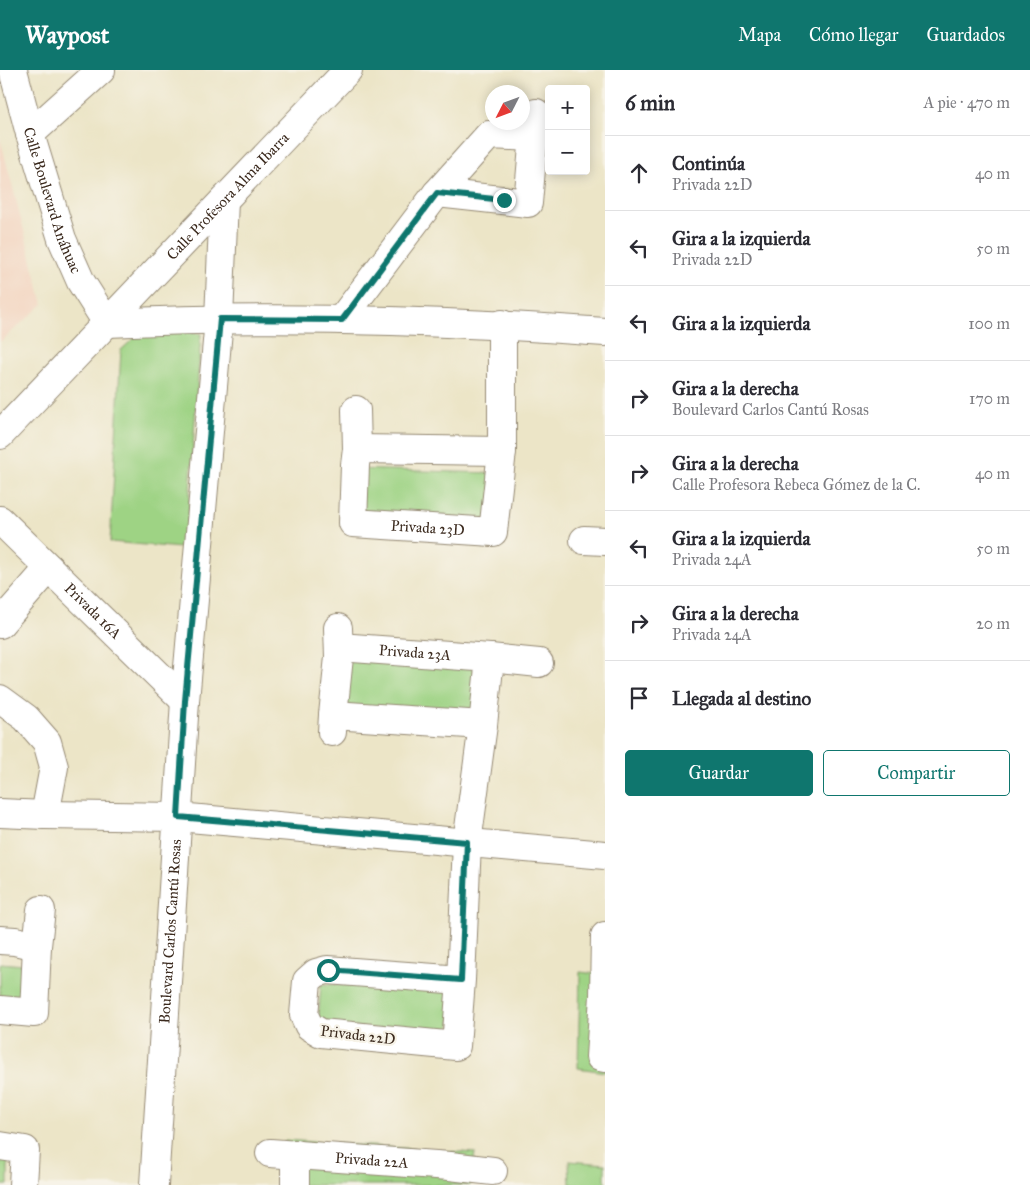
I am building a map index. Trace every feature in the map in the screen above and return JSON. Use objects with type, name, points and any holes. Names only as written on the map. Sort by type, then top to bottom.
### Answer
[{"type":"street","name":"Calle Boulevard Anáhuac","points":[[13,70],[30,134],[62,238],[80,282],[108,323]]},
{"type":"street","points":[[30,134],[101,70]]},
{"type":"street","name":"Calle Profesora Alma Ibarra","points":[[0,434],[348,70]]},
{"type":"street","points":[[342,320],[437,193],[489,135],[534,125],[528,203],[437,193]]},
{"type":"street","name":"Boulevard Carlos Cantú Rosas","points":[[154,1185],[185,701],[220,319],[224,200]]},
{"type":"street","points":[[108,323],[220,319],[342,320],[502,324],[605,332]]},
{"type":"street","name":"Privada 23D","points":[[356,410],[357,450],[353,523],[493,532],[502,451],[502,324]]},
{"type":"street","points":[[357,450],[502,451]]},
{"type":"street","name":"Privada 16A","points":[[0,520],[185,701]]},
{"type":"street","points":[[0,624],[49,568]]},
{"type":"street","name":"Privada 23A","points":[[483,725],[333,724],[339,638],[539,663]]},
{"type":"street","points":[[467,842],[490,658]]},
{"type":"street","points":[[0,699],[26,718],[47,742],[54,767],[45,815]]},
{"type":"street","points":[[0,813],[178,817],[605,855]]},
{"type":"street","name":"Privada 22D","points":[[461,980],[328,970],[316,973],[307,981],[304,1015],[308,1026],[321,1033],[456,1046],[461,980],[467,842]]},
{"type":"street","points":[[0,1010],[34,1013],[36,946],[41,910]]},
{"type":"street","points":[[605,936],[600,1057],[605,1058]]},
{"type":"street","points":[[0,940],[36,946]]},
{"type":"street","points":[[0,1146],[26,1150],[23,1185]]},
{"type":"street","name":"Privada 22A","points":[[295,1185],[283,1153],[450,1175],[493,1170]]},
{"type":"shaded area","points":[[0,138],[43,304],[0,342]]},
{"type":"green space","points":[[149,325],[201,334],[186,547],[181,548],[110,542],[121,350]]},
{"type":"green space","points":[[354,469],[493,473],[489,522],[348,509]]},
{"type":"green space","points":[[339,655],[481,664],[473,717],[337,707]]},
{"type":"green space","points":[[0,963],[23,965],[21,1005],[0,1003]]},
{"type":"green space","points":[[580,972],[605,975],[605,1072],[578,1068]]},
{"type":"green space","points":[[321,984],[454,989],[449,1035],[318,1024]]},
{"type":"green space","points":[[285,1140],[475,1153],[470,1185],[284,1185]]},
{"type":"green space","points":[[0,1153],[8,1154],[8,1185],[0,1185]]},
{"type":"green space","points":[[569,1161],[605,1164],[605,1185],[570,1185]]},
{"type":"route","points":[[328,970],[461,980],[467,842],[178,817],[185,701],[220,319],[342,320],[437,193],[504,200]]}]
